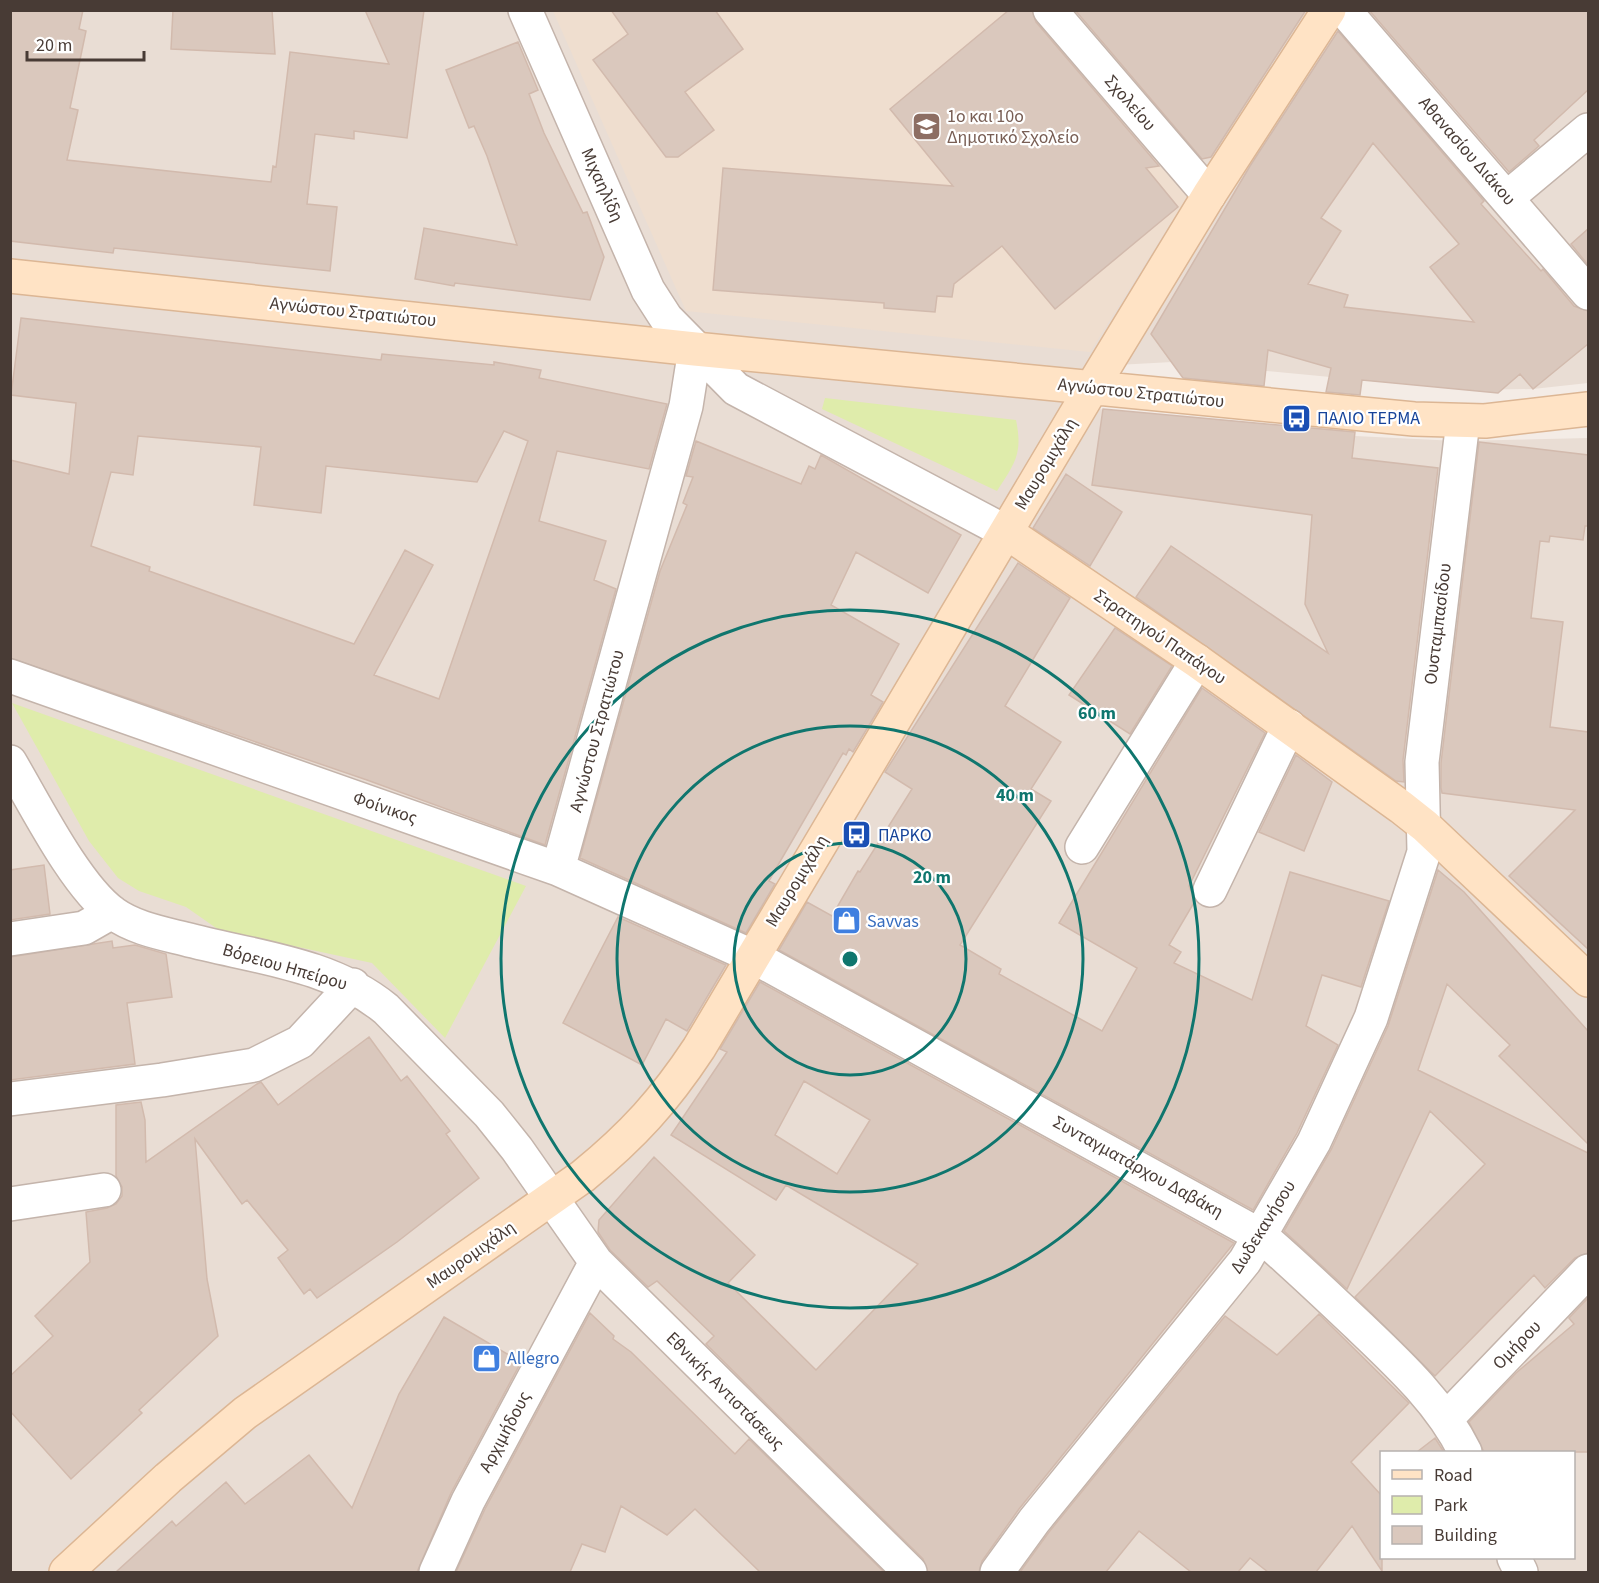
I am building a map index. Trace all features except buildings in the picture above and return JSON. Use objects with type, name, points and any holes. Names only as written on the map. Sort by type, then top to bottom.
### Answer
[{"type":"street","name":"Μιχαηλίδη","points":[[525,10],[648,290],[666,318],[695,349]]},
{"type":"street","name":"Σχολείου","points":[[1050,10],[1209,195]]},
{"type":"street","name":"Μαυρομιχάλη","points":[[66,1572],[168,1478],[245,1413],[551,1199],[616,1149],[659,1105],[699,1048],[1209,195],[1329,10]]},
{"type":"street","name":"Αθανασίου Διάκου","points":[[1344,10],[1508,197],[1588,293]]},
{"type":"street","points":[[1508,197],[1587,134]]},
{"type":"street","name":"Αγνώστου Στρατιώτου","points":[[10,276],[695,349],[1414,419],[1463,421],[1588,409]]},
{"type":"street","name":"Αγνώστου Στρατιώτου","points":[[558,869],[687,406],[695,349]]},
{"type":"street","name":"Στρατηγού Παπάγου","points":[[695,349],[736,388],[1006,532],[1289,726],[1425,826],[1588,980]]},
{"type":"street","name":"Ουσταμπασίδου","points":[[1425,826],[1421,796],[1422,762],[1463,421]]},
{"type":"street","points":[[1082,847],[1197,661]]},
{"type":"street","name":"Φοίνικος","points":[[10,676],[558,869],[752,956]]},
{"type":"street","points":[[1210,890],[1289,726]]},
{"type":"street","name":"Βόρειου Ηπείρου","points":[[10,762],[86,885],[112,912],[150,930],[276,960],[353,986],[393,1016],[489,1114],[517,1149],[551,1199]]},
{"type":"street","name":"Δωδεκανήσου","points":[[997,1572],[1040,1513],[1245,1261],[1261,1236],[1314,1142],[1371,1018],[1422,865],[1425,826]]},
{"type":"street","points":[[10,939],[84,928],[112,912]]},
{"type":"street","name":"Συνταγματάρχου Δαβάκη","points":[[752,956],[1261,1236],[1377,1343],[1446,1419],[1464,1451]]},
{"type":"street","points":[[10,1100],[254,1065],[300,1042],[353,986]]},
{"type":"street","points":[[10,1204],[104,1190]]},
{"type":"street","name":"Εθνικής Αντιστάσεως","points":[[551,1199],[596,1262],[910,1572]]},
{"type":"street","name":"Αρχιμήδους","points":[[436,1572],[468,1501],[596,1262]]},
{"type":"street","name":"Ομήρου","points":[[1446,1419],[1588,1271]]},
{"type":"shaded area","points":[[11,11],[1588,11],[1588,383],[1533,389],[1466,390],[1172,362],[1117,365],[1013,551],[1100,409],[1281,426],[1355,436],[1457,441],[1588,438],[1588,1572],[11,1572]]},
{"type":"shaded area","name":"1ο και 10ο Δημοτικό Σχολείο","points":[[553,11],[1029,11],[1187,197],[1090,352],[686,311]]},
{"type":"green space","points":[[825,398],[1016,420],[1019,442],[1016,458],[997,491],[822,409]]},
{"type":"green space","points":[[12,703],[526,886],[445,1038],[372,963],[219,930],[186,907],[139,891],[118,878],[89,841]]},
{"type":"place","name":"1ο και 10ο Δημοτικό Σχολείο","points":[[926,126]]},
{"type":"place","name":"ΠΑΛΙΟ ΤΕΡΜΑ","points":[[1296,418]]},
{"type":"place","name":"ΠΑΡΚΟ","points":[[857,835]]},
{"type":"place","name":"Savvas","points":[[846,921]]},
{"type":"place","name":"Allegro","points":[[486,1358]]}]
